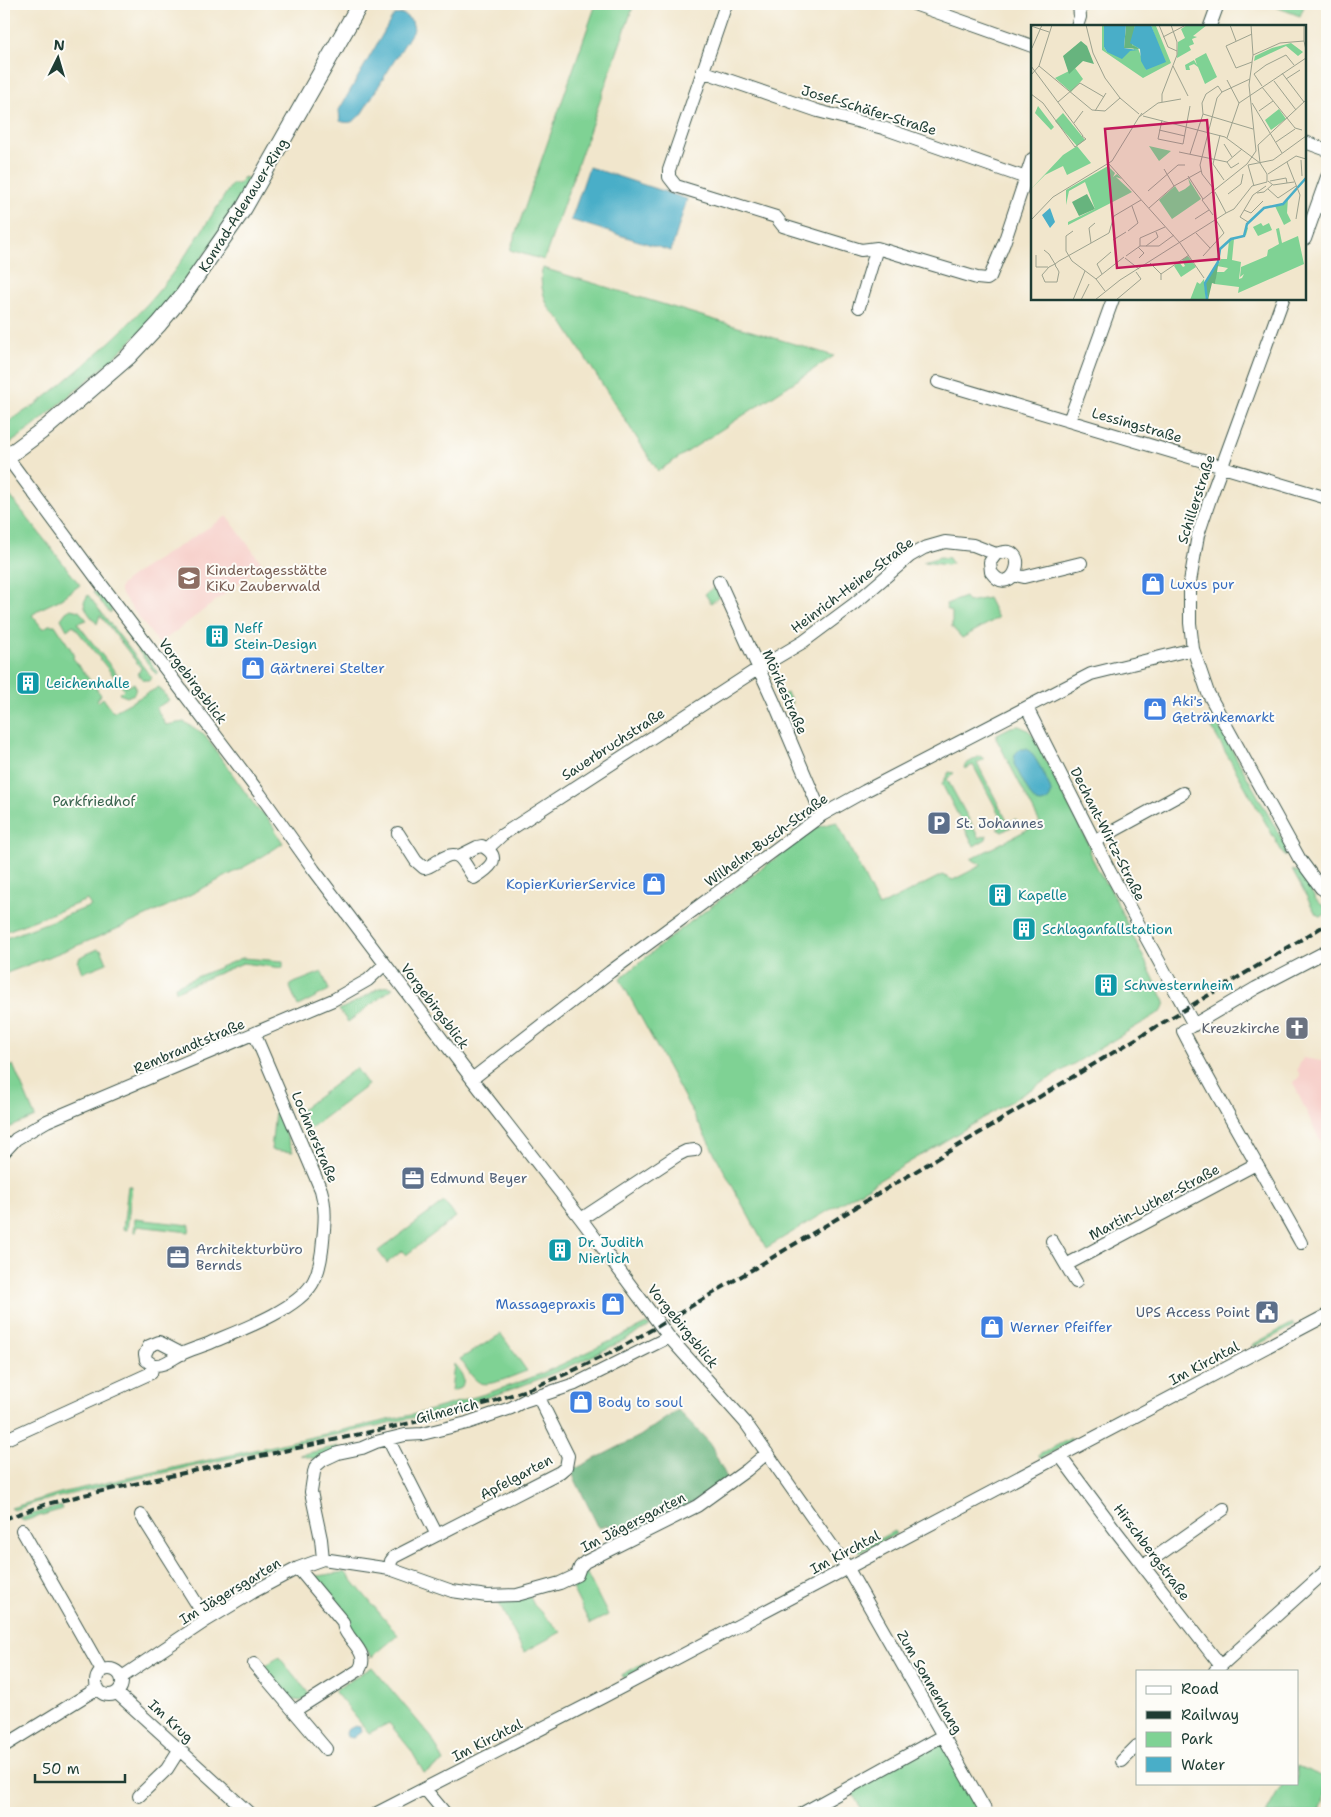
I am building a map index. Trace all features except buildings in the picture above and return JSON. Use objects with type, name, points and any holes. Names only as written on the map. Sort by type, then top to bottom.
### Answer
[{"type":"main road","name":"Konrad-Adenauer-Ring","points":[[6,458],[47,427],[128,357],[184,294],[244,208],[360,4]]},
{"type":"street","points":[[726,4],[670,165],[668,178],[683,189],[776,217],[783,226],[861,250],[877,248],[977,278],[987,279],[990,277],[1004,243],[1031,162]]},
{"type":"street","points":[[914,4],[1031,46]]},
{"type":"street","points":[[1077,25],[1080,17],[1079,4]]},
{"type":"street","points":[[1210,25],[1218,4]]},
{"type":"street","name":"Josef-Schäfer-Straße","points":[[702,71],[818,111],[883,128],[1026,178]]},
{"type":"street","points":[[1306,142],[1327,150]]},
{"type":"street","points":[[1306,235],[1327,176]]},
{"type":"street","points":[[859,307],[877,248]]},
{"type":"street","points":[[1069,421],[1113,300]]},
{"type":"street","name":"Schillerstraße","points":[[1283,300],[1198,535],[1191,573],[1192,649],[1208,694],[1234,743],[1299,858],[1321,888],[1327,892]]},
{"type":"street","name":"Lessingstraße","points":[[938,382],[1327,498]]},
{"type":"street","name":"Vorgebirgsblick","points":[[6,458],[385,964],[669,1337],[733,1408],[847,1567]]},
{"type":"street","name":"Heinrich-Heine-Straße","points":[[759,668],[803,642],[832,621],[901,563],[924,548],[939,543],[954,542],[973,545],[996,554],[1002,552],[1009,553],[1014,556],[1017,562],[1018,569],[1015,574]]},
{"type":"street","points":[[996,554],[992,558],[990,567],[994,576],[1004,580],[1015,574],[1024,577],[1081,563]]},
{"type":"street","name":"Mörikestraße","points":[[719,581],[759,668],[822,815]]},
{"type":"street","name":"Wilhelm-Busch-Straße","points":[[472,1079],[610,972],[822,815],[873,786],[1091,674],[1192,649]]},
{"type":"street","name":"Sauerbruchstraße","points":[[487,849],[502,835],[759,668]]},
{"type":"street","name":"Dechant-Wirtz-Straße","points":[[1027,708],[1140,927],[1188,1028]]},
{"type":"street","points":[[1095,841],[1183,793]]},
{"type":"street","points":[[398,834],[416,861],[424,868],[451,854],[459,856],[482,846],[491,853],[493,861],[490,868],[474,878],[459,856]]},
{"type":"street","points":[[1300,1243],[1269,1185],[1219,1100],[1188,1028],[1256,988],[1327,951]]},
{"type":"street","name":"Rembrandtstraße","points":[[4,1152],[16,1139],[47,1121],[255,1035],[333,1000],[368,980],[385,964]]},
{"type":"street","name":"Lochnerstraße","points":[[4,1440],[151,1373],[153,1365],[169,1362],[182,1354],[250,1325],[287,1306],[312,1285],[321,1259],[326,1214],[322,1190],[255,1035]]},
{"type":"street","points":[[581,1219],[678,1155],[686,1151],[695,1150]]},
{"type":"street","name":"Martin-Luther-Straße","points":[[1066,1265],[1256,1164]]},
{"type":"street","points":[[1052,1241],[1076,1282]]},
{"type":"street","name":"Im Kirchtal","points":[[377,1813],[1327,1315]]},
{"type":"street","name":"Gilmerich","points":[[323,1559],[321,1538],[311,1492],[311,1480],[316,1466],[324,1460],[338,1453],[362,1448],[388,1439],[422,1434],[467,1423],[511,1408],[524,1401],[575,1384],[669,1337]]},
{"type":"street","points":[[153,1365],[146,1360],[145,1354],[147,1348],[155,1343],[167,1345],[182,1354]]},
{"type":"street","name":"Apfelgarten","points":[[390,1569],[391,1561],[394,1557],[560,1472],[566,1467],[568,1456],[538,1396]]},
{"type":"street","points":[[388,1439],[437,1535]]},
{"type":"street","name":"Im Jägersgarten","points":[[122,1677],[207,1620],[275,1579],[323,1559],[390,1569],[437,1586],[474,1595],[517,1595],[551,1586],[577,1574],[580,1567],[586,1562],[697,1506],[767,1453]]},
{"type":"street","name":"Hirschbergstraße","points":[[1060,1456],[1144,1566],[1218,1668]]},
{"type":"street","points":[[1144,1566],[1224,1509]]},
{"type":"street","points":[[140,1515],[207,1620]]},
{"type":"street","points":[[22,1530],[102,1671]]},
{"type":"street","name":"Zum Sonnenhang","points":[[847,1567],[987,1813]]},
{"type":"street","points":[[294,1711],[359,1670],[363,1659],[361,1652],[343,1628],[343,1622],[298,1568]]},
{"type":"street","points":[[1218,1668],[1327,1570]]},
{"type":"street","points":[[254,1664],[326,1749]]},
{"type":"street","points":[[109,1668],[114,1669],[122,1677],[122,1685],[117,1693],[106,1694],[98,1688],[97,1678],[102,1671],[109,1668]]},
{"type":"street","points":[[4,1746],[98,1688]]},
{"type":"street","name":"Im Krug","points":[[117,1693],[249,1813]]},
{"type":"street","points":[[803,1813],[944,1735]]},
{"type":"street","points":[[1122,1761],[1136,1747]]},
{"type":"street","points":[[139,1796],[167,1769],[179,1750]]},
{"type":"street","points":[[424,1789],[445,1813]]},
{"type":"shaded area","name":"Kindertagesstätte KiKu Zauberwald","points":[[227,516],[263,565],[159,644],[120,592],[122,584],[139,571]]},
{"type":"shaded area","points":[[1303,1058],[1327,1062],[1327,1140],[1321,1143],[1293,1083],[1300,1076],[1297,1069]]},
{"type":"green space","points":[[596,4],[634,4],[544,260],[510,250]]},
{"type":"green space","points":[[1268,4],[1305,4],[1300,16]]},
{"type":"green space","points":[[244,177],[253,180],[212,245],[156,317],[107,364],[34,426],[4,448],[4,425],[39,402],[64,382],[99,352],[148,304],[198,237],[232,184],[239,184]]},
{"type":"green space","points":[[543,268],[834,356],[658,471],[561,320],[549,308],[541,283]]},
{"type":"green space","name":"Parkfriedhof","points":[[4,490],[80,585],[61,599],[32,615],[43,629],[49,625],[55,625],[74,654],[73,658],[101,695],[97,700],[98,702],[103,698],[113,712],[159,687],[169,700],[156,708],[166,725],[184,722],[204,734],[257,809],[269,819],[283,843],[246,866],[157,911],[81,944],[4,974],[4,939],[91,906],[87,900],[4,932]]},
{"type":"green space","points":[[940,557],[949,558],[952,563],[947,565],[923,562]]},
{"type":"green space","points":[[716,586],[719,597],[711,603],[705,594]]},
{"type":"green space","points":[[93,592],[100,592],[109,603],[112,611],[110,613]]},
{"type":"green space","points":[[88,595],[152,678],[143,680],[138,674],[141,668],[100,615],[97,624],[91,617],[84,602]]},
{"type":"green space","points":[[965,597],[968,602],[988,598],[998,618],[962,638],[952,627],[952,612],[947,609],[946,604]]},
{"type":"green space","points":[[71,609],[79,611],[87,620],[77,623],[127,687],[134,683],[136,688],[134,694],[127,697],[119,694],[124,689],[73,625],[67,630],[61,619]]},
{"type":"green space","points":[[127,629],[158,673],[156,674],[124,632]]},
{"type":"green space","points":[[787,693],[792,703],[783,707],[779,697]]},
{"type":"green space","points":[[1216,721],[1284,843],[1286,848],[1285,857],[1210,725]]},
{"type":"green space","points":[[1019,726],[1028,730],[1033,735],[1090,847],[1089,852],[1105,883],[1108,884],[1165,1002],[1162,1011],[766,1248],[620,979],[673,935],[817,827],[837,822],[879,907],[942,875],[953,880],[982,865],[971,859],[1040,823],[996,738],[997,734],[1011,727]]},
{"type":"green space","points":[[980,756],[984,759],[977,763],[1008,823],[1016,819],[1016,824],[1002,832],[997,829],[1005,825],[973,765],[965,769],[964,767]]},
{"type":"green space","points":[[949,772],[954,773],[947,779],[979,838],[987,835],[986,839],[974,846],[942,784]]},
{"type":"green space","points":[[1292,870],[1303,877],[1317,900],[1327,907],[1327,913],[1321,917],[1316,914]]},
{"type":"green space","points":[[98,949],[102,951],[107,963],[82,973],[78,962],[80,957]]},
{"type":"green space","points":[[242,958],[283,961],[283,968],[243,963],[176,991],[175,986]]},
{"type":"green space","points":[[322,972],[329,990],[298,1006],[289,985]]},
{"type":"green space","points":[[388,986],[393,988],[348,1022],[339,1010],[379,988]]},
{"type":"green space","points":[[13,1065],[35,1117],[4,1130],[4,1069]]},
{"type":"green space","points":[[356,1068],[368,1085],[305,1132],[297,1113]]},
{"type":"green space","points":[[276,1102],[280,1112],[279,1118],[293,1152],[271,1150]]},
{"type":"green space","points":[[128,1186],[132,1186],[127,1230],[123,1229]]},
{"type":"green space","points":[[444,1202],[456,1217],[406,1255],[402,1251],[387,1263],[378,1251]]},
{"type":"green space","points":[[135,1219],[190,1225],[189,1232],[137,1226],[136,1232],[134,1232]]},
{"type":"green space","points":[[1293,1323],[1294,1326],[1253,1347],[1252,1345]]},
{"type":"green space","points":[[646,1324],[650,1326],[566,1368],[511,1390],[452,1408],[100,1487],[38,1502],[14,1510],[11,1508],[60,1493],[420,1413],[452,1404],[545,1372]]},
{"type":"green space","points":[[501,1334],[527,1371],[497,1382],[481,1383],[472,1376],[460,1359]]},
{"type":"green space","points":[[454,1364],[462,1375],[463,1384],[461,1388],[451,1391]]},
{"type":"green space","points":[[678,1410],[709,1442],[727,1478],[695,1501],[616,1542],[607,1525],[599,1528],[571,1471],[640,1436]]},
{"type":"green space","points":[[1071,1438],[1071,1442],[1040,1459],[1039,1455]]},
{"type":"green space","points":[[338,1446],[337,1451],[315,1459],[300,1455]]},
{"type":"green space","points":[[61,1506],[62,1509],[24,1521],[18,1518]]},
{"type":"green space","points":[[894,1531],[896,1534],[860,1553],[859,1550]]},
{"type":"green space","points":[[585,1570],[608,1615],[590,1624],[570,1584]]},
{"type":"green space","points":[[345,1572],[398,1635],[372,1657],[310,1577]]},
{"type":"green space","points":[[530,1597],[534,1605],[561,1632],[524,1652],[497,1600]]},
{"type":"green space","points":[[279,1657],[310,1695],[301,1701],[287,1699],[262,1668]]},
{"type":"green space","points":[[645,1662],[647,1665],[624,1678],[622,1675]]},
{"type":"green space","points":[[372,1667],[432,1738],[444,1762],[424,1773],[411,1750],[389,1723],[369,1733],[334,1691]]},
{"type":"green space","points":[[936,1743],[945,1746],[983,1813],[863,1813],[851,1790]]},
{"type":"green space","points":[[1298,1766],[1326,1778],[1322,1804],[1318,1813],[1266,1813],[1282,1784],[1298,1784]]},
{"type":"water","points":[[403,14],[412,21],[414,29],[362,113],[347,123],[340,121],[339,110],[389,23],[394,15]]},
{"type":"water","points":[[589,167],[687,199],[671,251],[571,220]]},
{"type":"water","points":[[1020,749],[1027,749],[1030,752],[1045,776],[1051,794],[1045,802],[1036,802],[1031,796],[1014,764],[1015,754]]},
{"type":"water","points":[[355,1726],[360,1727],[361,1732],[353,1738],[347,1737],[347,1730]]},
{"type":"railway","points":[[4,1519],[47,1504],[84,1495],[415,1422],[491,1402],[568,1373],[618,1349],[660,1325],[1327,924]]},
{"type":"place","name":"Kindertagesstätte KiKu Zauberwald","points":[[189,578]]},
{"type":"place","name":"Luxus pur","points":[[1153,584]]},
{"type":"place","name":"Neff Stein-Design","points":[[217,636]]},
{"type":"place","name":"Gärtnerei Stelter","points":[[253,668]]},
{"type":"place","name":"Leichenhalle","points":[[28,683]]},
{"type":"place","name":"Aki's Getränkemarkt","points":[[1155,709]]},
{"type":"place","name":"St. Johannes","points":[[939,823]]},
{"type":"place","name":"KopierKurierService","points":[[654,884]]},
{"type":"place","name":"Kapelle","points":[[1000,895]]},
{"type":"place","name":"Schlaganfallstation","points":[[1024,929]]},
{"type":"place","name":"Schwesternheim","points":[[1106,985]]},
{"type":"place","name":"Kreuzkirche","points":[[1297,1028]]},
{"type":"place","name":"Edmund Beyer","points":[[413,1178]]},
{"type":"place","name":"Dr. Judith Nierlich","points":[[560,1250]]},
{"type":"place","name":"Architekturbüro Bernds","points":[[178,1257]]},
{"type":"place","name":"Massagepraxis","points":[[613,1304]]},
{"type":"place","name":"UPS Access Point","points":[[1267,1312]]},
{"type":"place","name":"Werner Pfeiffer","points":[[992,1327]]},
{"type":"place","name":"Body to soul","points":[[581,1402]]}]
